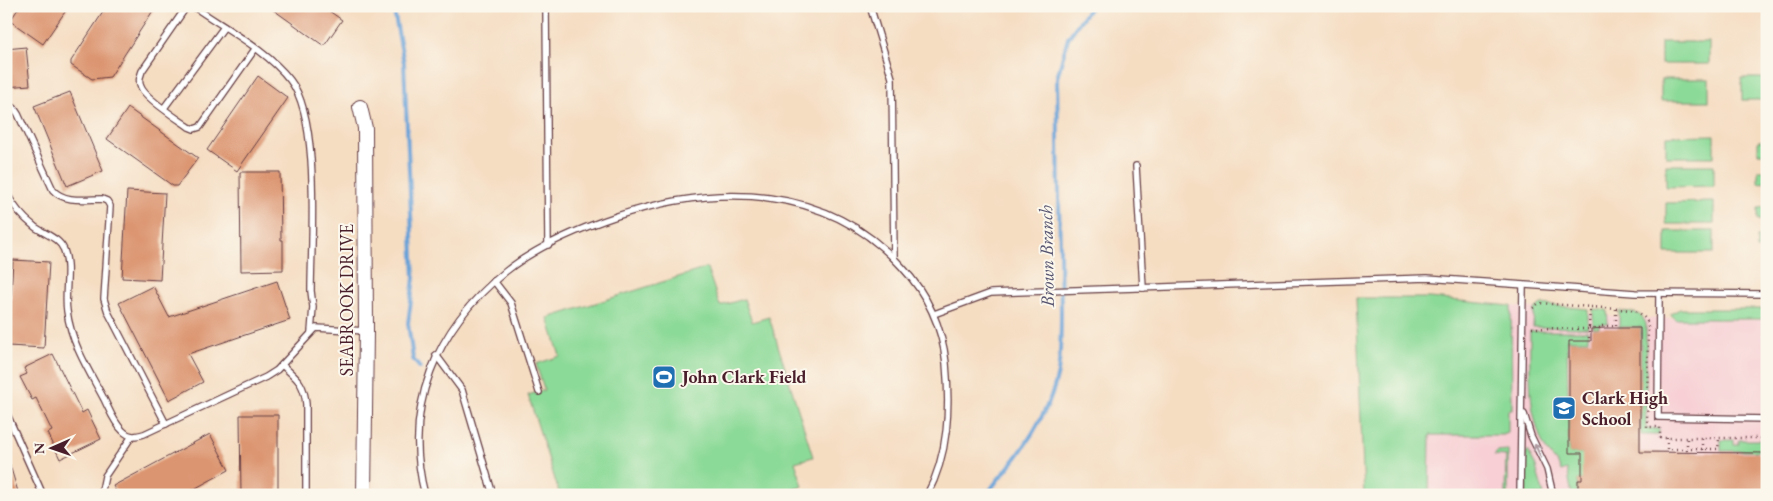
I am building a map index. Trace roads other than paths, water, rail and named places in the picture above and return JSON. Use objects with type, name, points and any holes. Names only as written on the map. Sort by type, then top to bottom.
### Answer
[{"type":"street","name":"SEABROOK DRIVE","points":[[360,107],[365,128],[366,332],[364,495]]},
{"type":"lane","points":[[187,6],[139,79],[143,92],[189,127],[194,129],[200,127],[255,48]]},
{"type":"lane","points":[[193,6],[264,55],[292,82],[301,104],[309,135],[312,178],[311,291],[313,307],[311,332]]},
{"type":"lane","points":[[546,6],[548,245]]},
{"type":"lane","points":[[870,6],[892,78],[894,258]]},
{"type":"lane","points":[[164,108],[224,27]]},
{"type":"lane","points":[[6,105],[14,108],[18,114],[53,190],[58,196],[64,198],[102,199],[107,201],[110,206],[104,299],[108,312],[166,424]]},
{"type":"lane","points":[[1136,166],[1143,288]]},
{"type":"lane","points":[[6,192],[21,215],[36,228],[53,237],[64,250],[67,313],[79,352],[114,419],[123,432],[132,436],[144,434],[266,377],[282,365],[316,328],[366,332]]},
{"type":"lane","points":[[425,495],[420,478],[418,426],[425,383],[436,354],[464,313],[480,294],[523,259],[548,245],[600,222],[639,209],[697,198],[738,195],[772,198],[818,209],[858,228],[878,242],[894,258],[922,292],[934,314],[940,331],[945,355],[948,399],[944,445],[938,471],[927,495]]},
{"type":"lane","points":[[934,314],[991,293],[1427,278],[1523,286],[1659,293],[1767,294]]},
{"type":"lane","points":[[494,281],[511,303],[539,392]]},
{"type":"lane","points":[[1520,495],[1523,286]]},
{"type":"lane","points":[[1659,293],[1658,417],[1767,418]]},
{"type":"lane","points":[[436,354],[462,390],[493,495]]},
{"type":"lane","points":[[282,365],[299,380],[304,390],[306,404],[306,495]]},
{"type":"lane","points":[[1522,407],[1531,436],[1547,469],[1553,495]]},
{"type":"lane","points":[[6,412],[43,495]]},
{"type":"lane","points":[[101,495],[105,476],[132,436]]},
{"type":"waterway","points":[[393,6],[404,63],[414,278],[408,323],[413,359],[420,368]]},
{"type":"waterway","name":"Brown Branch","points":[[987,495],[1018,455],[1037,426],[1052,395],[1058,372],[1061,311],[1057,78],[1068,38],[1091,6]]},
{"type":"place","name":"John Clark Field","points":[[664,377]]},
{"type":"place","name":"Clark High School","points":[[1564,408]]}]
